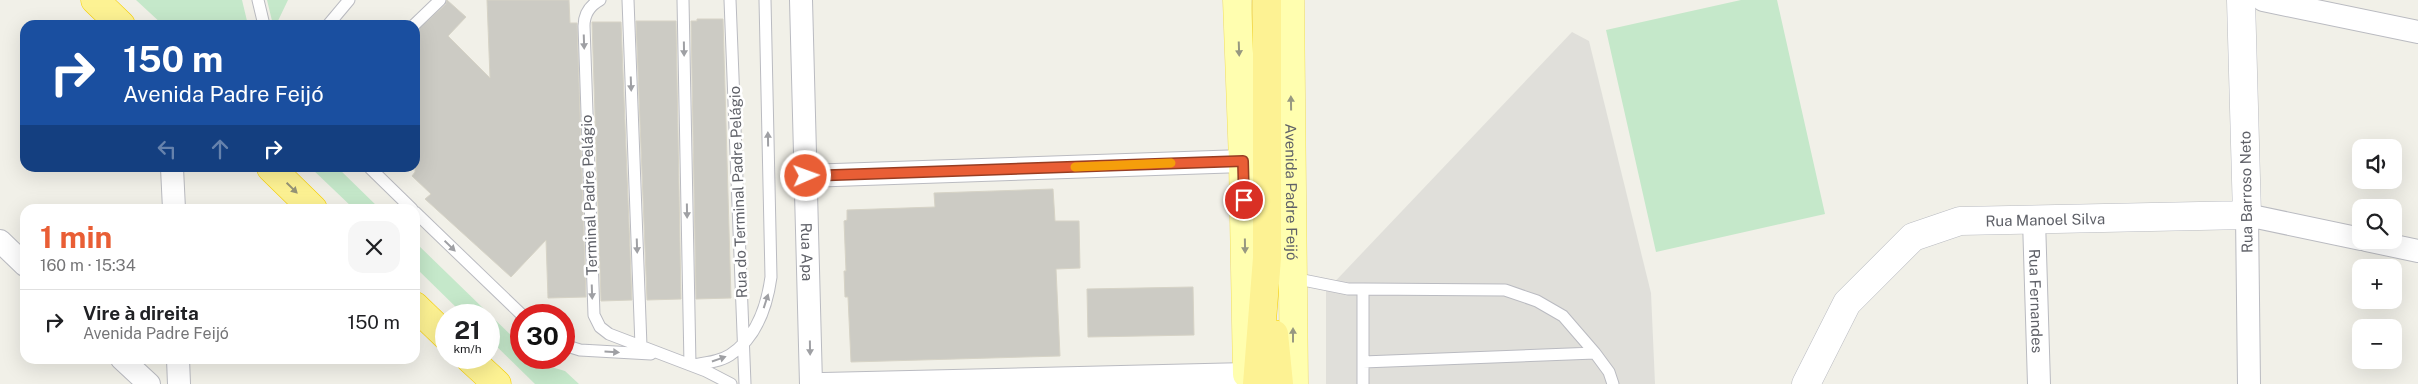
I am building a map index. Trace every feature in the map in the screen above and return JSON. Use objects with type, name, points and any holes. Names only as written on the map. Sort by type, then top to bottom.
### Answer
[{"type":"highway","points":[[95,0],[116,20]]},
{"type":"highway","points":[[1267,0],[1267,258],[1279,384]]},
{"type":"highway","points":[[274,172],[308,204]]},
{"type":"highway","points":[[1250,381],[1267,258]]},
{"type":"highway","points":[[420,311],[435,325]]},
{"type":"highway","points":[[481,369],[497,384]]},
{"type":"main road","points":[[1237,0],[1250,381]]},
{"type":"main road","name":"Avenida Padre Feijó","points":[[1290,0],[1294,384]]},
{"type":"street","name":"Rua Apa","points":[[801,0],[811,384]]},
{"type":"street","name":"Rua Barroso Neto","points":[[2241,0],[2247,215],[2249,384]]},
{"type":"street","points":[[2262,0],[2418,32]]},
{"type":"street","points":[[806,176],[1243,161]]},
{"type":"street","points":[[172,172],[174,204]]},
{"type":"street","name":"Rua Manoel Silva","points":[[1806,384],[1847,302],[1913,237],[1960,221],[2247,215],[2352,237]]},
{"type":"street","name":"Rua Fernandes","points":[[2034,220],[2038,384]]},
{"type":"street","points":[[0,241],[20,260]]},
{"type":"street","points":[[2402,248],[2418,251]]},
{"type":"street","points":[[127,364],[149,384]]},
{"type":"street","points":[[178,364],[179,384]]},
{"type":"street","points":[[823,384],[1250,381]]},
{"type":"lane","points":[[258,0],[263,20]]},
{"type":"lane","points":[[332,20],[349,0]]},
{"type":"lane","points":[[419,20],[440,0]]},
{"type":"lane","name":"Terminal Padre Pelágio","points":[[600,0],[589,7],[584,17],[592,304],[600,327],[609,334],[722,378],[731,384]]},
{"type":"lane","points":[[628,0],[641,346]]},
{"type":"lane","points":[[683,0],[690,365]]},
{"type":"lane","name":"Rua do Terminal Padre Pelágio","points":[[730,0],[745,384]]},
{"type":"lane","name":"Terminal Padre Pelágio","points":[[690,365],[713,362],[729,356],[743,344],[756,327],[769,291],[771,277],[765,0]]},
{"type":"lane","points":[[374,172],[407,204]]},
{"type":"lane","points":[[420,217],[511,304]]},
{"type":"lane","points":[[1293,278],[1348,289],[1505,290],[1537,301],[1563,316],[1609,372],[1613,384]]},
{"type":"lane","points":[[1363,289],[1363,384]]},
{"type":"lane","name":"Terminal Padre Pelágio","points":[[575,348],[662,354]]},
{"type":"lane","points":[[1363,362],[1595,353]]},
{"type":"shaded area","points":[[1572,32],[1589,41],[1651,293],[1655,384],[1326,384],[1326,291]]},
{"type":"green space","points":[[136,0],[242,0],[247,20],[158,20]]},
{"type":"green space","points":[[267,0],[288,0],[278,20],[272,20]]},
{"type":"green space","points":[[1741,0],[1777,0],[1825,214],[1656,252],[1606,30]]},
{"type":"green space","points":[[315,172],[342,172],[375,204],[349,204]]},
{"type":"green space","points":[[420,247],[479,304],[453,304],[420,272]]},
{"type":"green space","points":[[500,325],[510,334],[510,360],[500,350]]},
{"type":"green space","points":[[520,369],[558,369],[565,371],[579,384],[535,384]]},
{"type":"building","points":[[447,0],[466,17],[448,36],[490,78],[487,0],[569,0],[570,23],[577,23],[586,297],[548,298],[546,240],[511,277],[425,199],[431,194],[412,176],[415,172],[420,172],[420,28],[445,5]]},
{"type":"building","points":[[697,19],[723,19],[731,298],[696,299],[691,21],[697,21]]},
{"type":"building","points":[[636,21],[676,21],[681,299],[647,300]]},
{"type":"building","points":[[592,22],[621,22],[632,300],[601,301]]},
{"type":"building","points":[[1053,189],[1055,221],[1079,221],[1080,268],[1056,269],[1060,356],[851,362],[848,297],[845,297],[844,271],[846,271],[844,221],[847,220],[847,210],[935,207],[934,193]]},
{"type":"building","points":[[1193,287],[1194,335],[1088,337],[1087,289]]},
{"type":"slow traffic","points":[[1075,167],[1171,163]]},
{"type":"route","points":[[806,176],[1243,161],[1244,200]]}]
